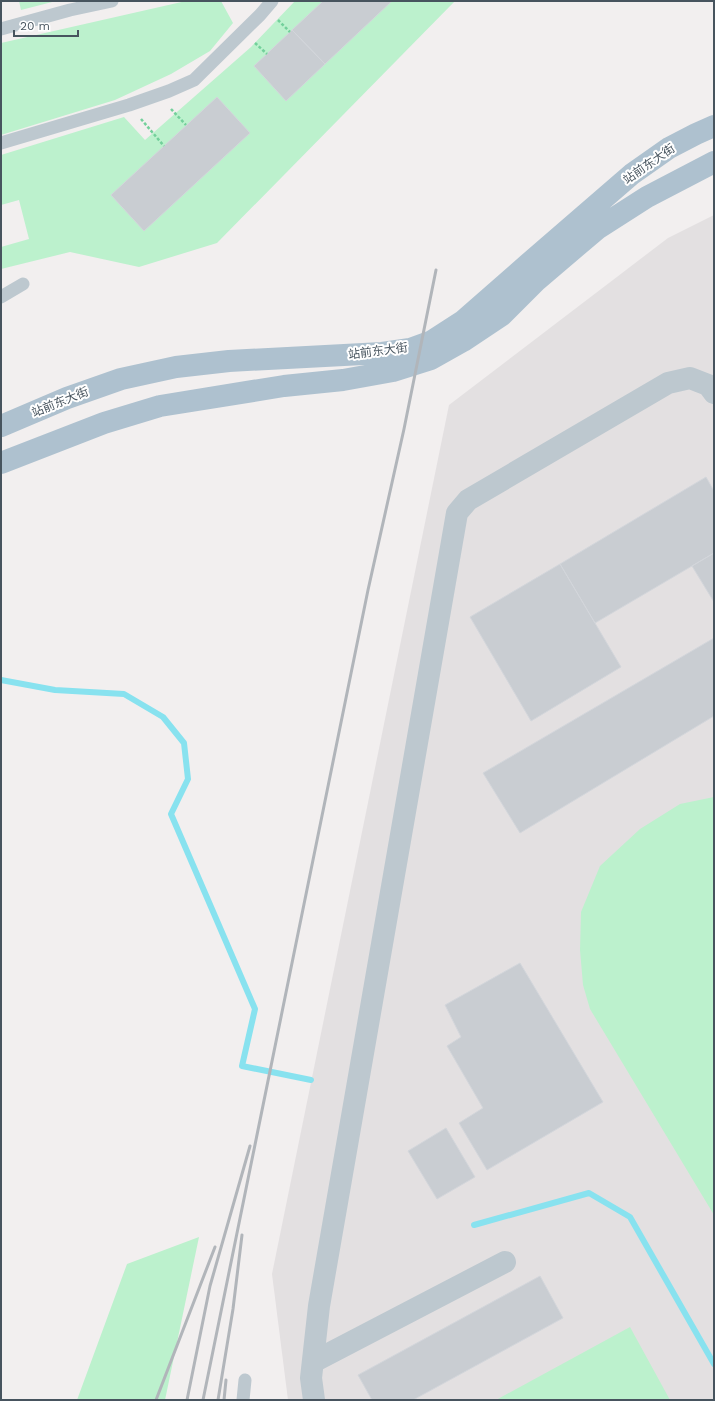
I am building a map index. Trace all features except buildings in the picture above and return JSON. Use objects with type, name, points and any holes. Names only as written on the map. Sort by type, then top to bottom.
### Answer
[{"type":"main road","name":"站前东大街","points":[[1,426],[67,398],[121,379],[176,367],[229,360],[382,353],[410,348],[432,341],[463,321],[632,174],[669,148],[714,126]]},
{"type":"main road","name":"站前东大街","points":[[1,463],[104,422],[160,406],[284,386],[343,380],[393,371],[431,359],[463,341],[502,315],[538,280],[597,229],[647,197],[714,162]]},
{"type":"street","points":[[314,1400],[311,1378],[319,1306],[457,513],[468,500],[668,383],[690,378],[708,385],[714,393]]},
{"type":"street","points":[[313,1362],[505,1262]]},
{"type":"lane","points":[[1,29],[70,10],[112,1]]},
{"type":"lane","points":[[1,142],[129,106],[194,80],[272,1]]},
{"type":"lane","points":[[1,297],[23,284]]},
{"type":"lane","points":[[243,1400],[245,1380]]},
{"type":"path","points":[[129,106],[164,146]]},
{"type":"shaded area","points":[[714,215],[714,1400],[288,1400],[272,1274],[449,405],[668,238]]},
{"type":"green space","points":[[19,1],[56,1],[21,10]]},
{"type":"green space","points":[[186,1],[221,1],[233,23],[210,51],[171,74],[115,100],[1,135],[1,43]]},
{"type":"green space","points":[[295,1],[455,1],[217,243],[139,267],[70,252],[1,269],[1,247],[29,239],[19,200],[1,205],[1,155],[124,117],[145,140],[251,47]]},
{"type":"green space","points":[[714,797],[714,1215],[590,1009],[583,985],[580,950],[581,912],[600,866],[640,829],[680,804]]},
{"type":"green space","points":[[199,1237],[165,1400],[77,1400],[127,1264]]},
{"type":"green space","points":[[630,1327],[670,1400],[496,1400]]},
{"type":"waterway","points":[[1,680],[55,690],[124,694],[163,717],[184,743],[188,779],[171,814],[255,1009],[242,1066],[311,1080]]},
{"type":"waterway","points":[[474,1225],[589,1193],[630,1217],[714,1364]]},
{"type":"railway","points":[[203,1400],[368,590],[404,429],[436,270]]},
{"type":"railway","points":[[187,1400],[210,1286],[250,1146]]},
{"type":"railway","points":[[218,1400],[233,1309],[242,1235]]},
{"type":"railway","points":[[156,1400],[215,1247]]},
{"type":"railway","points":[[224,1400],[226,1380]]}]
